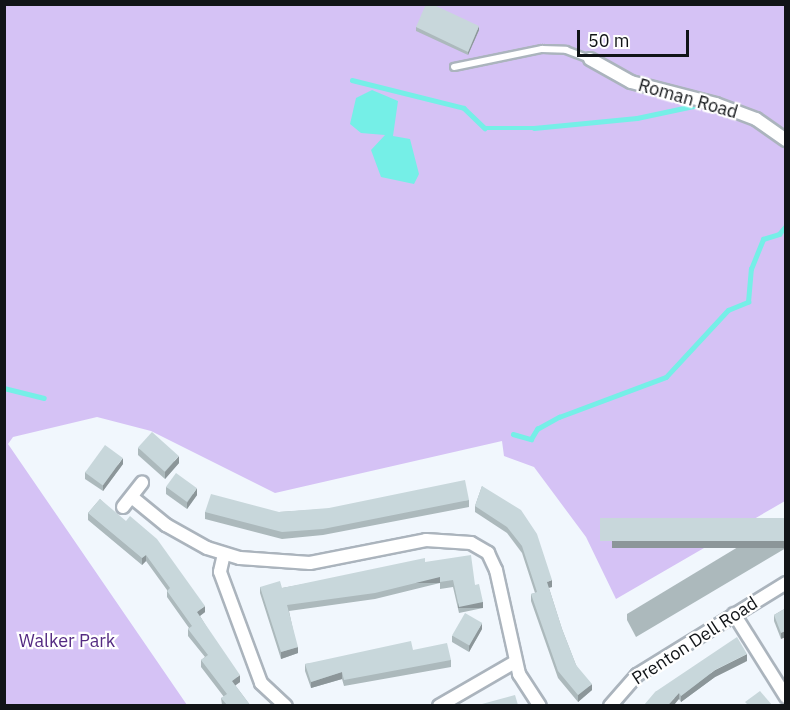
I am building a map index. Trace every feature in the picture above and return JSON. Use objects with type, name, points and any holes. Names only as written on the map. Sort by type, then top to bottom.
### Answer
[{"type":"street","name":"Roman Road","points":[[590,59],[631,82],[716,104],[756,119],[786,140]]},
{"type":"street","points":[[123,507],[133,498],[142,483]]},
{"type":"street","points":[[133,498],[166,525],[224,554],[272,562],[310,563],[426,540],[471,543],[488,553],[496,570],[515,662],[530,696],[540,705]]},
{"type":"street","points":[[224,554],[220,572],[261,683],[286,705]]},
{"type":"street","name":"Prenton Dell Road","points":[[610,705],[637,675],[786,582]]},
{"type":"street","points":[[734,614],[786,696]]},
{"type":"street","points":[[439,705],[515,662]]},
{"type":"lane","points":[[454,67],[542,49],[566,50],[590,59]]},
{"type":"green space","name":"Walker Park","points":[[4,5],[785,5],[785,501],[616,599],[586,537],[534,467],[504,456],[502,441],[275,493],[151,431],[97,417],[13,437],[8,444],[187,705],[5,705]]},
{"type":"shaded area","points":[[372,90],[398,101],[393,136],[410,139],[419,174],[414,184],[381,177],[371,150],[385,135],[361,133],[350,124],[356,98]]},
{"type":"building","points":[[426,4],[432,4],[479,26],[468,52],[416,27]]},
{"type":"building","points":[[152,432],[179,456],[165,472],[138,448]]},
{"type":"building","points":[[105,445],[123,458],[103,485],[85,473]]},
{"type":"building","points":[[176,473],[197,488],[187,502],[166,487]]},
{"type":"building","points":[[465,480],[469,500],[323,529],[282,532],[205,512],[211,494],[279,512],[329,508]]},
{"type":"building","points":[[482,486],[521,510],[537,534],[552,580],[547,582],[562,629],[576,665],[592,684],[578,695],[558,671],[531,594],[537,592],[522,546],[507,527],[475,506]]},
{"type":"building","points":[[100,499],[126,521],[130,516],[157,539],[205,606],[197,612],[240,675],[232,681],[250,705],[227,705],[221,698],[227,694],[201,660],[208,655],[188,629],[192,626],[167,591],[170,588],[146,555],[142,558],[88,513]]},
{"type":"building","points":[[600,518],[786,518],[786,541],[600,541]]},
{"type":"building","points":[[471,555],[475,585],[479,584],[483,602],[459,607],[453,580],[440,582],[440,577],[375,593],[287,605],[298,647],[281,652],[260,587],[280,581],[282,588],[425,558],[425,562]]},
{"type":"building","points":[[786,608],[786,630],[781,633],[774,615]]},
{"type":"building","points":[[465,613],[482,623],[469,646],[452,636]]},
{"type":"building","points":[[737,637],[747,654],[715,670],[681,696],[679,693],[668,705],[644,705],[655,692]]},
{"type":"building","points":[[411,641],[413,650],[447,643],[451,660],[344,680],[342,672],[311,682],[305,664]]},
{"type":"building","points":[[760,691],[772,705],[748,705],[745,702]]},
{"type":"building","points":[[515,695],[518,705],[482,705],[482,704]]},
{"type":"waterway","points":[[352,80],[464,108],[485,128],[534,128],[637,118],[698,105]]},
{"type":"waterway","points":[[513,434],[531,439],[537,429],[559,417],[666,377],[728,310],[748,302],[751,269],[763,239],[779,234],[786,226]]},
{"type":"waterway","points":[[4,388],[44,398]]}]
